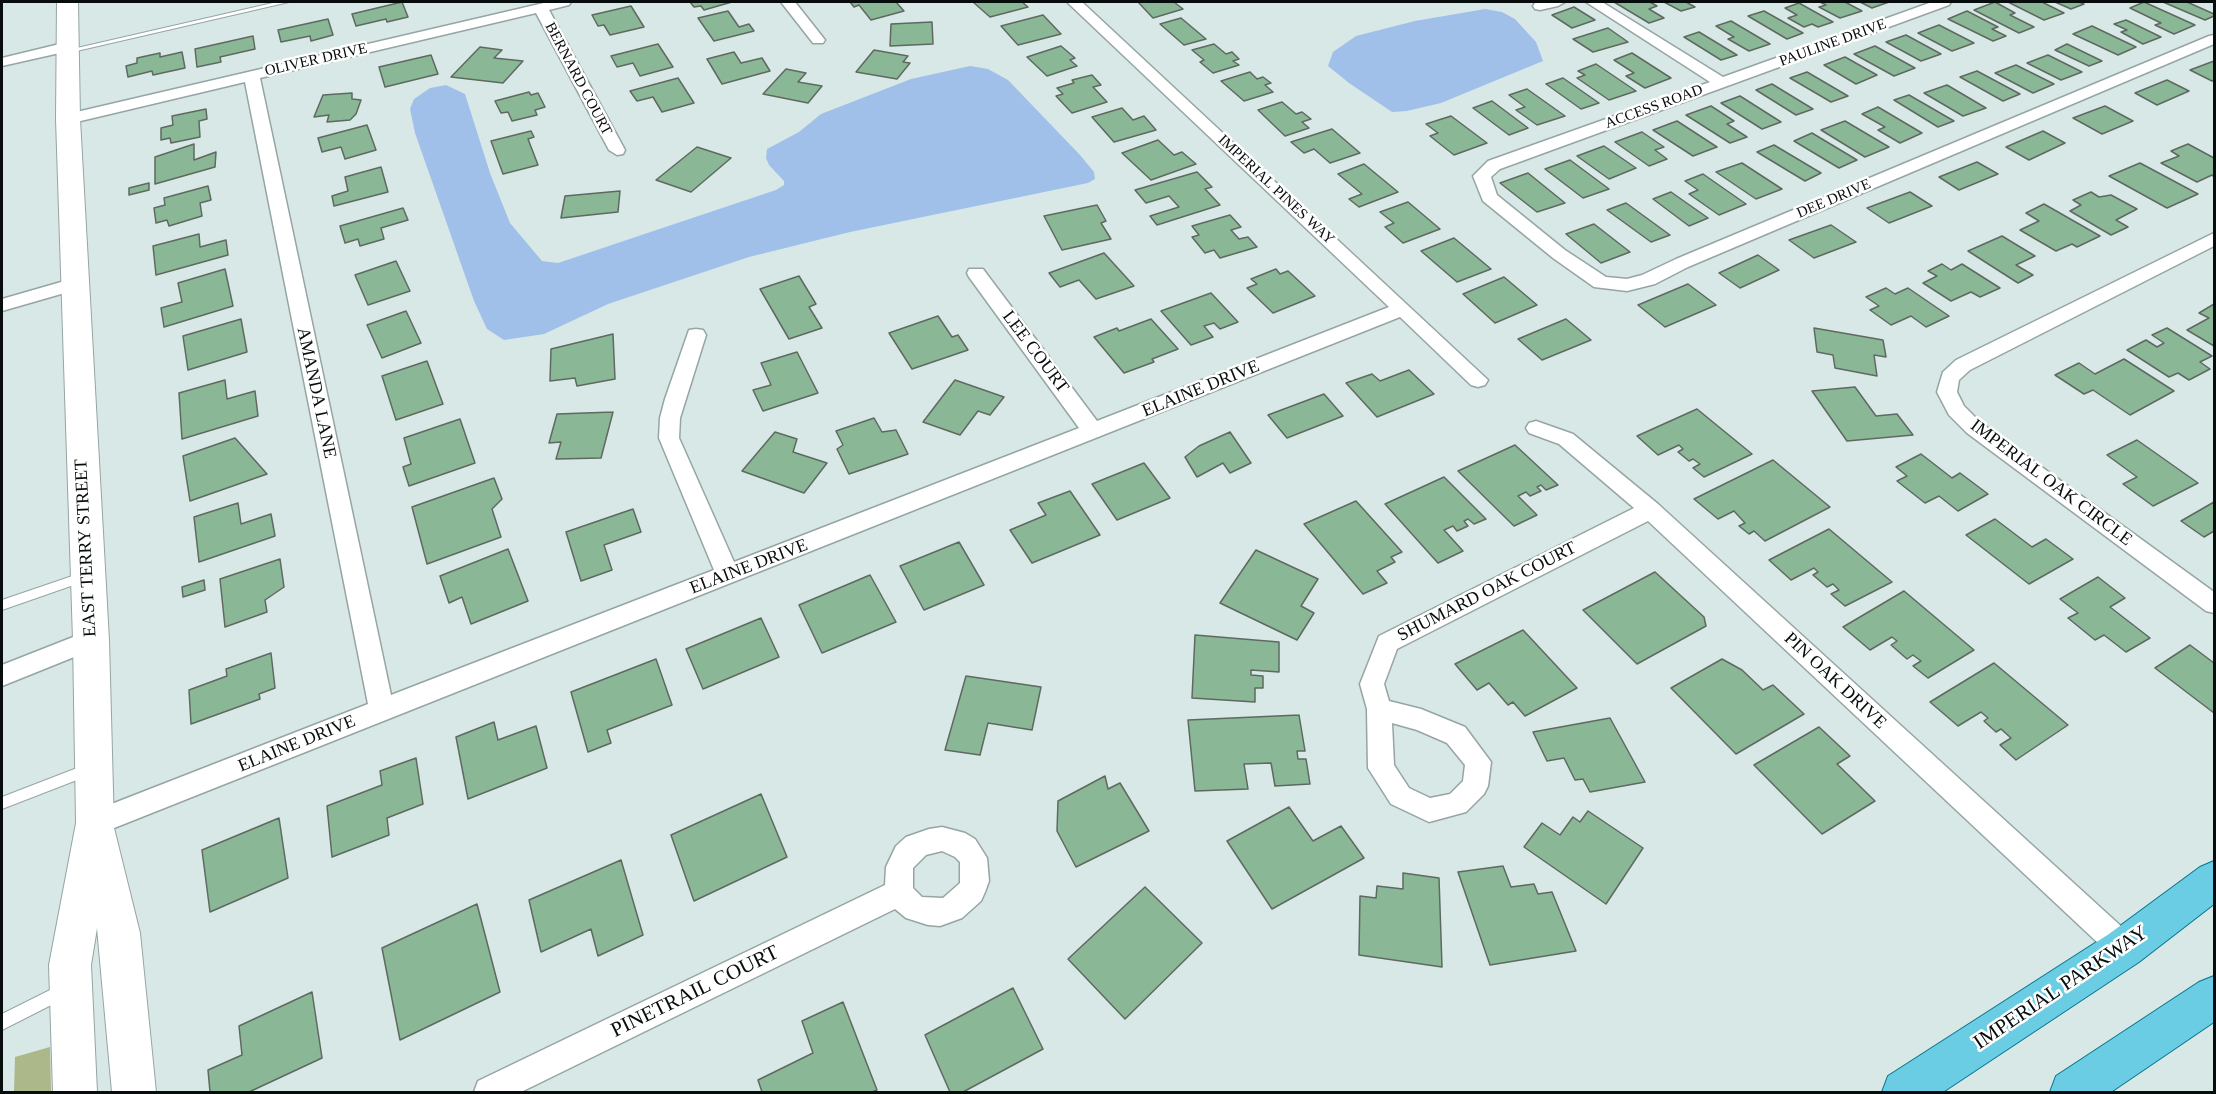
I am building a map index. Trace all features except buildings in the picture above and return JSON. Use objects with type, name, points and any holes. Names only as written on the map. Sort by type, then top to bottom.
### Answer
[{"type":"main road","name":"IMPERIAL PARKWAY","points":[[1904,1092],[2124,948],[2214,880]]},
{"type":"main road","points":[[2072,1092],[2213,995]]},
{"type":"street","name":"EAST TERRY STREET","points":[[67,2],[68,119],[91,640],[95,823],[70,965],[75,1092]]},
{"type":"street","name":"OLIVER DRIVE","points":[[68,119],[564,2]]},
{"type":"street","points":[[788,2],[818,40]]},
{"type":"street","name":"IMPERIAL PINES WAY","points":[[1074,2],[1478,380]]},
{"type":"street","points":[[1540,6],[1558,2]]},
{"type":"street","name":"ACCESS ROAD","points":[[1593,2],[1721,82]]},
{"type":"street","name":"PAULINE DRIVE","points":[[1721,82],[1944,2]]},
{"type":"street","name":"BERNARD COURT","points":[[540,7],[616,150]]},
{"type":"street","name":"DEE DRIVE","points":[[1482,176],[1490,197],[1559,254],[1601,283],[1627,285],[1648,280],[1682,263],[2214,39]]},
{"type":"street","points":[[2,62],[68,49]]},
{"type":"street","name":"AMANDA LANE","points":[[252,76],[382,710]]},
{"type":"street","name":"ACCESS ROAD","points":[[1482,176],[1494,165],[1529,151],[1721,82]]},
{"type":"street","name":"IMPERIAL OAK CIRCLE","points":[[2214,239],[1963,365],[1950,377],[1947,392],[1956,410],[1974,428],[2214,604]]},
{"type":"street","name":"LEE COURT","points":[[976,273],[1093,431]]},
{"type":"street","points":[[2,305],[75,284]]},
{"type":"street","name":"ELAINE DRIVE","points":[[95,823],[1402,309]]},
{"type":"street","points":[[696,335],[670,418],[669,438],[728,575]]},
{"type":"street","name":"PIN OAK DRIVE","points":[[1536,428],[1566,439],[1650,510],[2124,948]]},
{"type":"street","name":"SHUMARD OAK COURT","points":[[1379,709],[1421,720],[1456,735],[1478,762],[1475,786],[1456,804],[1429,810],[1400,796],[1381,768],[1379,709],[1372,684],[1387,643],[1650,510]]},
{"type":"street","points":[[2,676],[91,640]]},
{"type":"street","points":[[95,823],[119,933],[134,1092]]},
{"type":"street","name":"PINETRAIL COURT","points":[[489,1092],[900,892]]},
{"type":"lane","points":[[68,49],[285,2]]},
{"type":"lane","points":[[2,606],[88,576]]},
{"type":"lane","points":[[2,803],[94,768]]},
{"type":"lane","points":[[2,1022],[71,988]]},
{"type":"green space","points":[[50,1047],[51,1092],[14,1092],[15,1057]]},
{"type":"water","points":[[1485,9],[1502,12],[1515,19],[1536,42],[1543,61],[1441,103],[1392,112],[1328,66],[1333,52],[1356,36],[1415,21]]},
{"type":"water","points":[[970,66],[988,69],[1008,80],[1080,155],[1094,172],[1095,179],[1088,183],[850,232],[749,257],[608,304],[544,334],[504,340],[487,329],[474,301],[415,133],[410,109],[414,99],[430,88],[446,85],[465,94],[490,173],[510,223],[542,261],[558,263],[776,190],[784,185],[784,181],[769,165],[766,158],[767,149],[799,132],[821,114],[911,79]]}]
